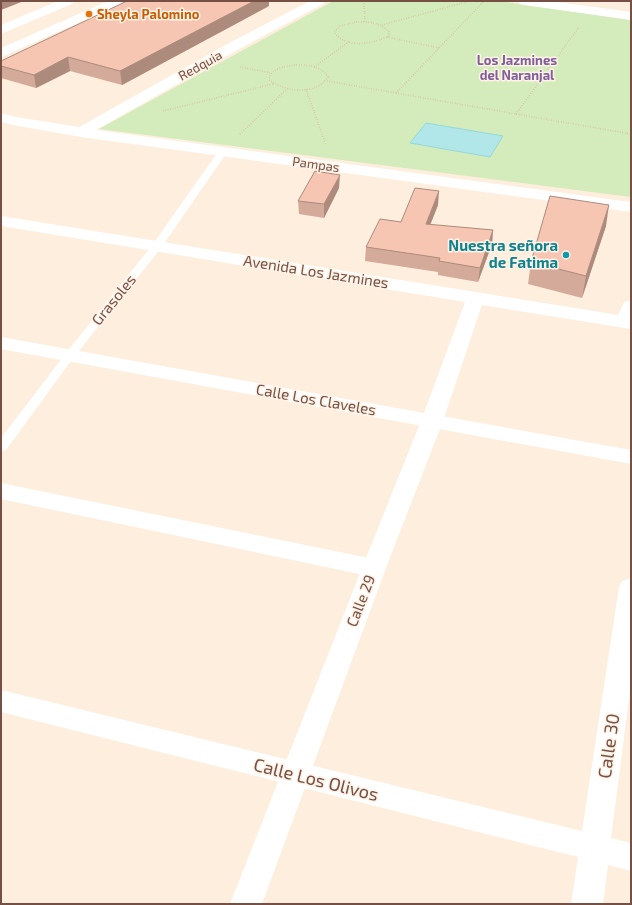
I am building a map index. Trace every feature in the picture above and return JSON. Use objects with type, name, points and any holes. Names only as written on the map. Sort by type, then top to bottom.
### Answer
[{"type":"street","points":[[1,30],[68,1]]},
{"type":"street","points":[[1,53],[118,1]]},
{"type":"street","name":"Redquia","points":[[81,132],[236,45],[319,1]]},
{"type":"street","points":[[524,1],[631,16]]},
{"type":"street","name":"Pampas","points":[[1,117],[13,121],[81,132],[631,207]]},
{"type":"street","name":"Avenida Los Jazmines","points":[[1,220],[475,299],[629,317]]},
{"type":"street","name":"Calle 29","points":[[246,904],[374,568],[432,422],[475,299]]},
{"type":"street","name":"Calle Los Claveles","points":[[1,343],[631,457]]},
{"type":"street","points":[[1,490],[374,568]]},
{"type":"street","name":"Calle 30","points":[[587,904],[631,588]]},
{"type":"street","name":"Calle Los Olivos","points":[[1,701],[631,857]]},
{"type":"lane","name":"Grasoles","points":[[1,447],[70,355],[157,246],[223,151]]},
{"type":"path","points":[[364,1],[365,22]]},
{"type":"path","points":[[382,26],[470,1]]},
{"type":"path","points":[[395,93],[484,1]]},
{"type":"path","points":[[516,114],[591,11]]},
{"type":"path","points":[[387,37],[389,32],[382,26],[365,22],[347,24],[335,29],[334,32],[335,36],[339,39],[349,42],[371,43],[387,37],[438,48]]},
{"type":"path","points":[[314,67],[349,42]]},
{"type":"path","points":[[327,81],[328,77],[326,73],[314,67],[294,65],[276,69],[271,72],[269,76],[269,80],[273,84],[287,89],[306,89],[322,85],[327,81],[631,134]]},
{"type":"path","points":[[158,113],[273,84]]},
{"type":"path","points":[[223,151],[287,89]]},
{"type":"path","points":[[306,89],[333,166]]},
{"type":"green space","points":[[333,1],[499,1],[631,20],[631,197],[99,129]]},
{"type":"water","points":[[426,123],[503,136],[490,157],[410,143]]},
{"type":"building","points":[[127,1],[254,1],[120,71],[68,57],[34,75],[1,66],[1,61]]},
{"type":"building","points":[[315,171],[340,175],[324,204],[298,201]]},
{"type":"building","points":[[415,188],[439,191],[426,224],[493,230],[480,268],[439,261],[440,258],[366,247],[380,219],[401,222]]},
{"type":"building","name":"Nuestra señora de Fatima","points":[[550,196],[609,205],[586,276],[531,262]]},
{"type":"place","name":"Sheyla Palomino","points":[[89,14]]},
{"type":"place","name":"Nuestra señora de Fatima","points":[[566,255]]},
{"type":"district","name":"Los Jazmines del Naranjal","points":[[517,68]]}]
